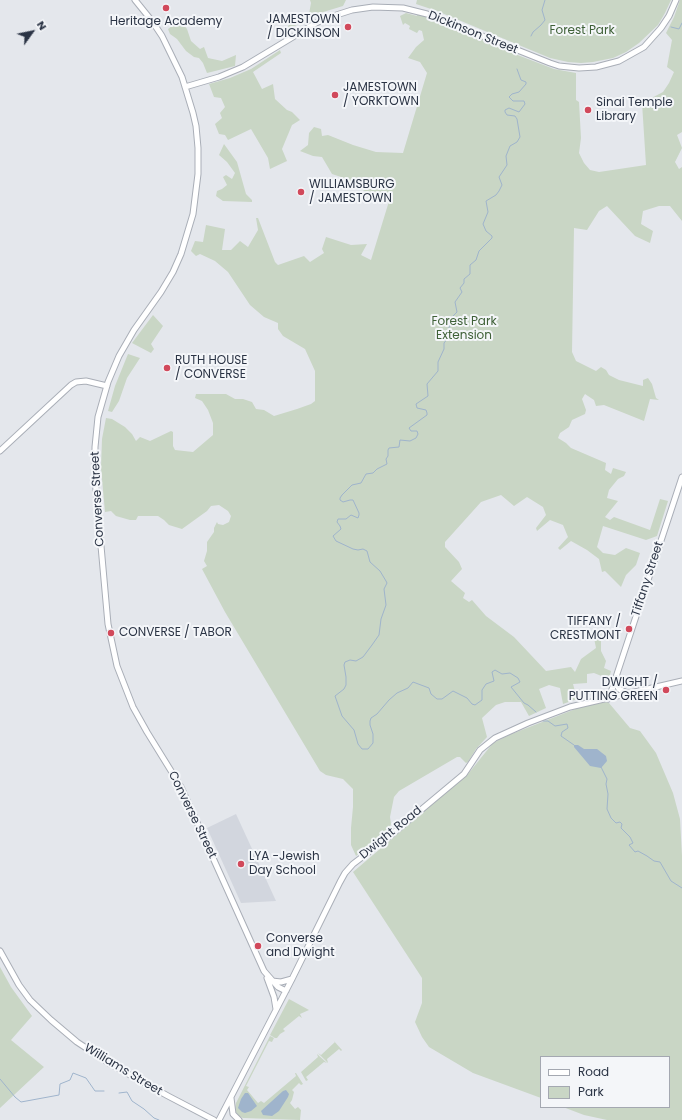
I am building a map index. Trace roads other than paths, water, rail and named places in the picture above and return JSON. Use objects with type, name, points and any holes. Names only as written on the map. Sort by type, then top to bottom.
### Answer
[{"type":"main road","name":"Converse Street","points":[[135,0],[162,36],[175,61],[185,87],[194,120],[198,156],[196,197],[191,223],[181,254],[162,292],[139,323],[115,364],[107,386],[97,426],[94,474],[106,609],[110,636],[115,660],[123,685],[133,706],[146,732],[181,787],[267,976],[278,987],[286,991]]},
{"type":"main road","name":"Dickinson Street","points":[[185,87],[219,77],[243,67],[324,19],[352,10],[373,7],[403,8],[427,14],[558,66],[583,68],[600,67],[619,61],[644,47],[661,28],[669,16],[676,0]]},
{"type":"main road","points":[[0,451],[71,385],[76,382],[86,381],[107,386]]},
{"type":"main road","name":"Tiffany Street","points":[[608,699],[615,682],[682,477]]},
{"type":"main road","name":"Dwight Road","points":[[219,1120],[286,991],[334,894],[347,871],[356,862],[464,774],[477,754],[485,745],[501,735],[559,711],[584,703],[608,699],[682,681]]},
{"type":"main road","points":[[615,682],[619,689],[629,694]]},
{"type":"main road","name":"Williams Street","points":[[0,951],[26,995],[42,1012],[68,1034],[107,1062],[214,1120]]},
{"type":"main road","points":[[267,976],[268,983],[274,997],[276,1009]]},
{"type":"main road","points":[[272,981],[281,982],[292,979]]},
{"type":"main road","points":[[231,1097],[233,1114],[239,1120]]},
{"type":"water","points":[[574,745],[578,745],[584,749],[597,749],[606,756],[607,761],[601,768],[590,766],[574,747]]},
{"type":"water","points":[[286,1090],[289,1094],[288,1097],[279,1111],[272,1116],[263,1115],[261,1111]]},
{"type":"water","points":[[245,1093],[248,1093],[257,1106],[251,1111],[245,1113],[238,1108]]},
{"type":"waterway","points":[[531,36],[545,20],[542,10],[545,0]]},
{"type":"waterway","points":[[671,27],[679,29],[682,23]]},
{"type":"waterway","points":[[517,69],[521,80],[526,82],[526,84],[519,92],[512,94],[509,97],[513,101],[524,101],[525,104],[519,112],[509,108],[505,110],[505,112],[507,115],[515,116],[517,119],[520,137],[517,142],[510,146],[506,156],[507,165],[499,177],[502,185],[499,191],[496,195],[486,201],[488,212],[483,224],[486,231],[492,236],[492,238],[479,251],[476,260],[470,265],[470,274],[464,279],[464,283],[460,288],[462,292],[455,302],[457,312],[452,317],[448,331],[449,337],[444,343],[444,349],[438,362],[438,371],[427,384],[428,396],[416,404],[417,408],[426,410],[427,415],[409,428],[411,431],[417,431],[418,434],[416,438],[410,441],[400,440],[399,447],[389,448],[386,459],[387,464],[377,469],[373,473],[366,474],[361,483],[352,485],[340,498],[343,502],[353,500],[359,515],[358,518],[351,515],[346,519],[338,519],[337,522],[341,529],[333,536],[336,541],[353,549],[363,549],[367,551],[370,562],[380,571],[387,583],[384,589],[386,605],[381,619],[379,635],[363,657],[356,661],[350,660],[345,662],[346,685],[344,689],[335,696],[342,716],[354,730],[358,744],[362,749],[368,749],[373,743],[373,734],[370,725],[371,718],[377,714],[397,693],[408,688],[413,682],[429,688],[431,694],[437,699],[442,699],[453,691],[467,698],[472,704],[475,705],[482,700],[482,690],[486,684],[494,681],[492,672],[495,670],[502,674],[510,673],[518,678],[520,682],[511,687],[524,703],[536,712]]},
{"type":"waterway","points":[[543,721],[548,721],[555,726],[567,724],[568,728],[562,732],[561,736],[574,745]]},
{"type":"waterway","points":[[601,767],[607,779],[607,809],[611,818],[616,823],[620,822],[622,824],[621,828],[630,837],[633,843],[629,845],[635,852],[638,851],[654,861],[660,862],[671,881],[682,888]]},
{"type":"waterway","points":[[0,1079],[21,1102],[59,1095],[60,1084],[70,1080],[73,1073],[86,1078],[95,1091],[104,1091]]},
{"type":"waterway","points":[[119,1093],[127,1092],[132,1101],[154,1118],[159,1120]]},
{"type":"place","name":"Heritage Academy","points":[[166,8]]},
{"type":"place","name":"JAMESTOWN / DICKINSON","points":[[348,27]]},
{"type":"place","name":"JAMESTOWN / YORKTOWN","points":[[335,95]]},
{"type":"place","name":"Sinai Temple Library","points":[[588,110]]},
{"type":"place","name":"WILLIAMSBURG / JAMESTOWN","points":[[301,192]]},
{"type":"place","name":"RUTH HOUSE / CONVERSE","points":[[167,368]]},
{"type":"place","name":"TIFFANY / CRESTMONT","points":[[629,629]]},
{"type":"place","name":"CONVERSE / TABOR","points":[[111,633]]},
{"type":"place","name":"DWIGHT / PUTTING GREEN","points":[[666,690]]},
{"type":"place","name":"LYA -Jewish Day School","points":[[241,864]]},
{"type":"place","name":"Converse and Dwight","points":[[258,946]]},
{"type":"park label","name":"Forest Park","points":[[582,31]]},
{"type":"park label","name":"Forest Park Extension","points":[[464,329]]}]
